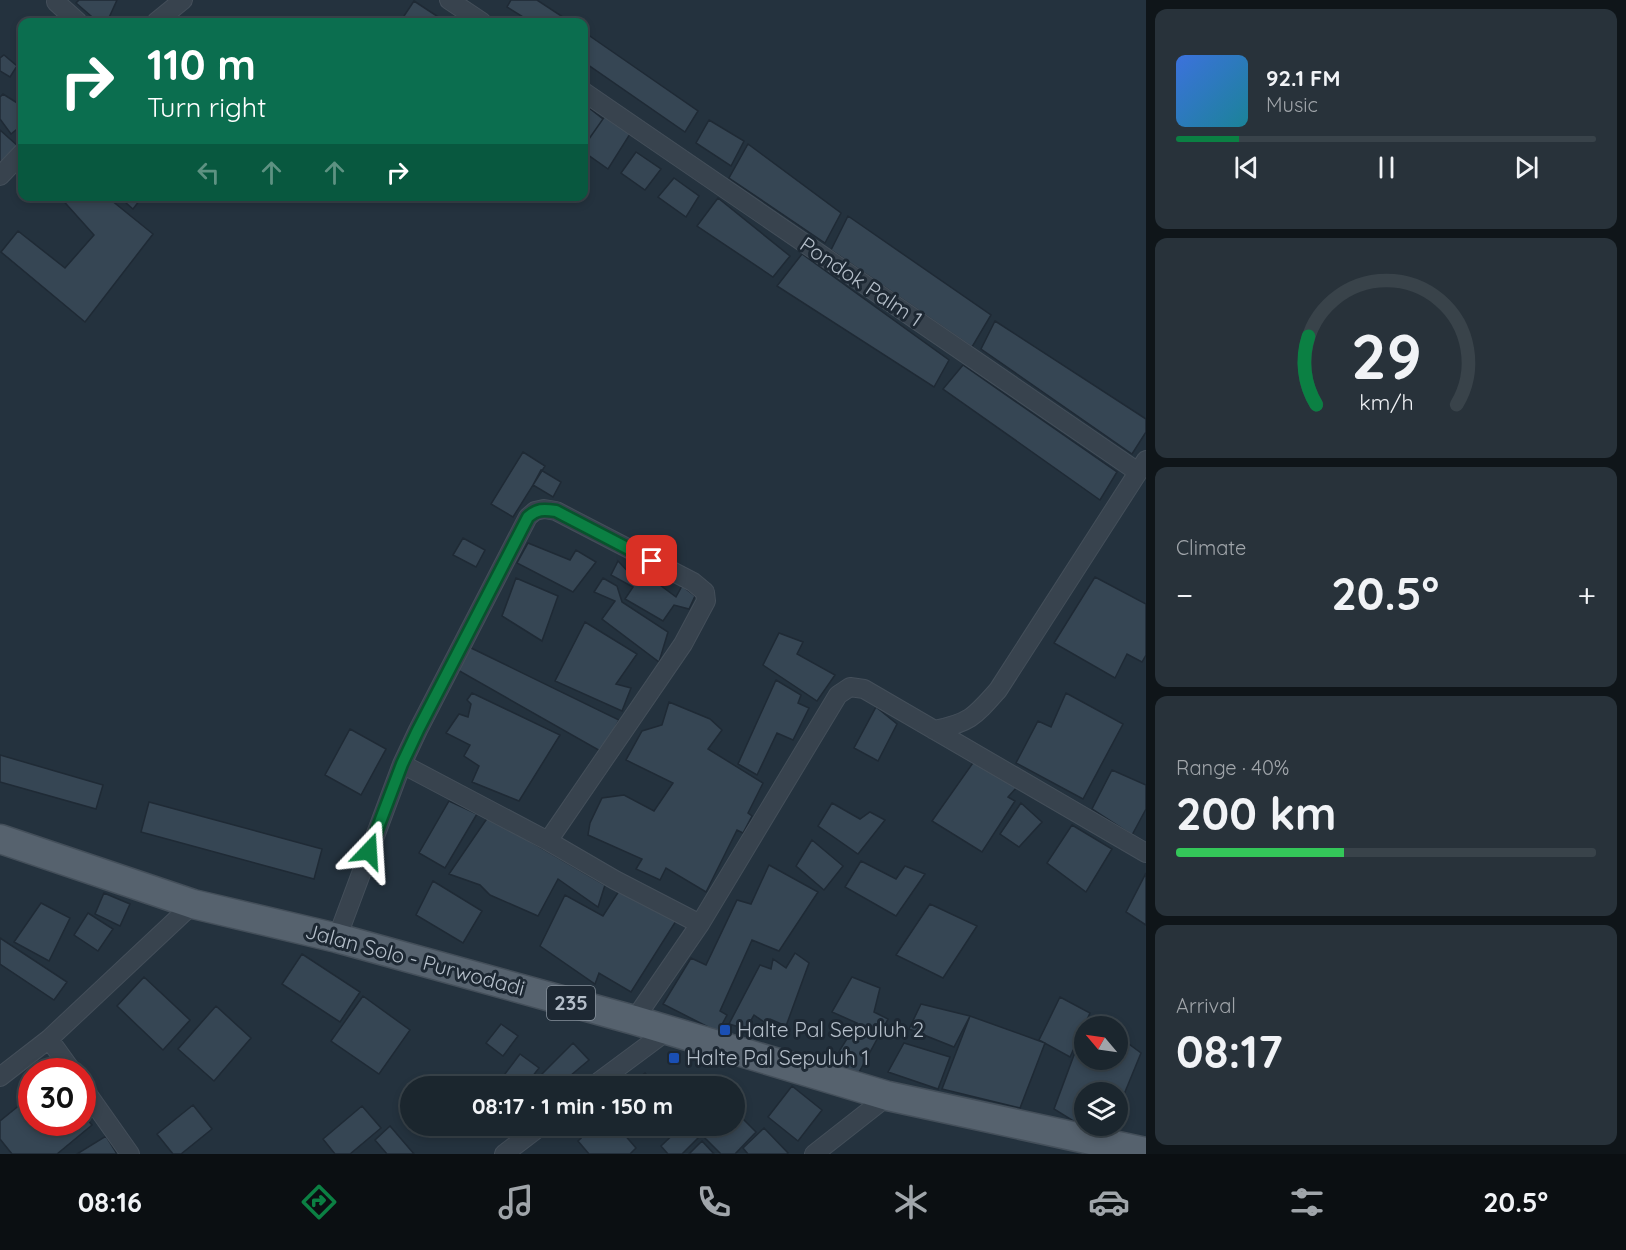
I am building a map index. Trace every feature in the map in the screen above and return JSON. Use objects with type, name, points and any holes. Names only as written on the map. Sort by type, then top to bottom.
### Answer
[{"type":"main road","name":"Jalan Solo - Purwodadi","points":[[0,839],[194,904],[337,938],[634,1020],[888,1096],[1146,1152]]},
{"type":"street","points":[[161,18],[183,0]]},
{"type":"street","points":[[449,0],[476,18]]},
{"type":"street","points":[[56,2],[74,18]]},
{"type":"street","name":"Pondok Palm 1","points":[[588,95],[1142,466]]},
{"type":"street","points":[[0,176],[18,157]]},
{"type":"street","points":[[934,730],[959,725],[975,716],[998,690],[1142,466]]},
{"type":"street","points":[[337,938],[402,764],[528,517],[535,511],[544,509],[556,511],[693,582],[705,592],[706,601],[683,644],[548,841]]},
{"type":"street","points":[[634,1020],[700,924],[838,695],[850,687],[864,689],[1146,853]]},
{"type":"street","points":[[402,764],[700,924]]},
{"type":"street","points":[[0,1077],[50,1039],[194,904]]},
{"type":"street","points":[[606,1076],[667,1031]]},
{"type":"street","points":[[50,1039],[63,1058]]},
{"type":"street","points":[[814,1154],[888,1096]]},
{"type":"street","points":[[96,1106],[130,1154]]},
{"type":"street","points":[[504,1154],[528,1136]]},
{"type":"building","points":[[79,0],[117,0],[109,18],[93,18],[76,3]]},
{"type":"building","points":[[511,0],[537,0],[564,18],[525,18],[507,7]]},
{"type":"building","points":[[414,1],[440,18],[403,18]]},
{"type":"building","points":[[588,35],[698,111],[685,132],[588,65]]},
{"type":"building","points":[[4,55],[17,66],[10,77],[0,71],[0,58]]},
{"type":"building","points":[[3,94],[18,103],[18,128],[11,134],[0,119],[0,97]]},
{"type":"building","points":[[589,108],[603,119],[588,140]]},
{"type":"building","points":[[605,116],[630,134],[608,169],[588,155],[588,140]]},
{"type":"building","points":[[709,120],[744,141],[731,166],[696,143]]},
{"type":"building","points":[[0,130],[18,148],[0,168]]},
{"type":"building","points":[[748,144],[841,213],[825,243],[729,178]]},
{"type":"building","points":[[636,152],[661,169],[645,190],[621,173]]},
{"type":"building","points":[[674,178],[699,196],[686,217],[658,197]]},
{"type":"building","points":[[718,198],[790,256],[773,277],[697,226]]},
{"type":"building","points":[[63,201],[112,201],[153,234],[85,322],[1,252],[18,231],[65,268],[94,235]]},
{"type":"building","points":[[124,201],[139,201],[133,209]]},
{"type":"building","points":[[848,216],[991,315],[972,347],[831,250]]},
{"type":"building","points":[[802,254],[949,360],[934,387],[777,286]]},
{"type":"building","points":[[995,321],[1146,419],[1146,432],[1132,454],[981,349]]},
{"type":"building","points":[[963,365],[1117,472],[1100,500],[943,389]]},
{"type":"building","points":[[523,452],[545,466],[513,517],[491,504]]},
{"type":"building","points":[[541,470],[561,482],[553,497],[533,485]]},
{"type":"building","points":[[463,538],[485,550],[476,567],[453,555]]},
{"type":"building","points":[[528,543],[570,560],[576,550],[596,562],[573,592],[517,563]]},
{"type":"building","points":[[618,561],[634,578],[641,571],[676,597],[682,586],[695,596],[689,609],[674,605],[663,621],[625,599],[633,587],[611,575]]},
{"type":"building","points":[[1095,577],[1146,604],[1146,655],[1142,662],[1127,654],[1115,678],[1054,643]]},
{"type":"building","points":[[516,578],[558,596],[542,641],[502,616]]},
{"type":"building","points":[[603,578],[617,586],[622,602],[668,632],[659,662],[602,619],[615,601],[594,592]]},
{"type":"building","points":[[585,622],[637,654],[616,684],[631,688],[622,711],[555,681]]},
{"type":"building","points":[[779,633],[803,642],[797,654],[835,675],[817,701],[763,665]]},
{"type":"building","points":[[467,646],[619,720],[602,752],[456,669]]},
{"type":"building","points":[[776,680],[801,695],[798,703],[809,708],[793,740],[777,733],[757,775],[738,764]]},
{"type":"building","points":[[472,693],[560,735],[519,801],[472,782],[479,766],[464,756],[470,745],[446,733],[459,714],[468,717],[471,704],[467,700]]},
{"type":"building","points":[[1066,693],[1123,724],[1083,799],[1016,763],[1038,721],[1051,727]]},
{"type":"building","points":[[669,702],[710,719],[722,730],[708,749],[763,783],[748,813],[752,816],[743,833],[737,830],[706,892],[666,868],[660,880],[636,869],[642,859],[588,835],[590,823],[602,798],[624,795],[654,811],[673,783],[626,760],[642,731],[662,725]]},
{"type":"building","points":[[876,707],[897,724],[878,761],[854,748]]},
{"type":"building","points":[[350,729],[386,749],[361,795],[325,775]]},
{"type":"building","points":[[0,755],[103,785],[96,809],[0,782]]},
{"type":"building","points":[[975,760],[1017,787],[1008,797],[1015,801],[982,852],[932,821]]},
{"type":"building","points":[[1112,770],[1146,785],[1146,809],[1132,835],[1092,809]]},
{"type":"building","points":[[449,801],[477,814],[445,868],[419,853]]},
{"type":"building","points":[[149,802],[322,849],[314,879],[141,832]]},
{"type":"building","points":[[832,803],[860,819],[870,812],[885,820],[858,854],[818,826]]},
{"type":"building","points":[[1021,803],[1042,822],[1019,847],[1000,834]]},
{"type":"building","points":[[488,817],[605,885],[598,907],[558,879],[538,916],[490,895],[480,885],[449,874]]},
{"type":"building","points":[[1072,825],[1112,849],[1086,892],[1047,863]]},
{"type":"building","points":[[812,840],[843,866],[824,890],[796,866]]},
{"type":"building","points":[[861,861],[896,879],[905,866],[925,874],[896,916],[845,887]]},
{"type":"building","points":[[769,865],[818,892],[779,951],[752,940],[720,1011],[727,1015],[718,1032],[663,1004],[691,958],[706,965],[737,900],[751,904]]},
{"type":"building","points":[[1146,873],[1146,925],[1126,912]]},
{"type":"building","points":[[433,881],[482,911],[463,943],[416,915]]},
{"type":"building","points":[[619,891],[676,921],[631,992],[599,973],[595,984],[540,946],[565,895],[603,916]]},
{"type":"building","points":[[104,893],[130,904],[120,926],[95,914]]},
{"type":"building","points":[[41,903],[70,918],[49,961],[14,942]]},
{"type":"building","points":[[930,904],[977,926],[943,978],[896,955]]},
{"type":"building","points":[[88,913],[113,929],[98,951],[74,935]]},
{"type":"building","points":[[0,938],[67,982],[54,1000],[0,964]]},
{"type":"building","points":[[795,953],[809,963],[786,1026],[770,1019],[764,1022],[754,1015],[746,1029],[729,1024],[760,965],[771,969],[773,959],[786,968]]},
{"type":"building","points":[[302,954],[360,992],[340,1022],[282,984]]},
{"type":"building","points":[[144,977],[190,1020],[163,1050],[117,1006]]},
{"type":"building","points":[[852,977],[880,988],[874,1012],[888,1019],[858,1074],[831,1064],[857,1023],[832,1012]]},
{"type":"building","points":[[363,996],[410,1030],[379,1074],[331,1041]]},
{"type":"building","points":[[1060,997],[1090,1013],[1089,1016],[1074,1016],[1074,1048],[1070,1057],[1039,1040]]},
{"type":"building","points":[[921,1004],[970,1016],[954,1047],[909,1029]]},
{"type":"building","points":[[216,1006],[251,1038],[214,1081],[178,1049]]},
{"type":"building","points":[[970,1016],[1045,1043],[1020,1108],[942,1089]]},
{"type":"building","points":[[501,1024],[518,1036],[503,1056],[486,1043]]},
{"type":"building","points":[[573,1043],[589,1060],[570,1076],[540,1076]]},
{"type":"building","points":[[904,1043],[950,1057],[938,1089],[888,1072]]},
{"type":"building","points":[[1128,1043],[1141,1053],[1128,1085],[1128,1082],[1074,1082],[1074,1121],[1054,1109],[1074,1055],[1074,1070],[1128,1070]]},
{"type":"building","points":[[520,1054],[539,1068],[533,1076],[504,1076]]},
{"type":"building","points":[[792,1086],[822,1110],[798,1141],[768,1117]]},
{"type":"building","points":[[193,1105],[212,1129],[181,1154],[173,1154],[157,1134]]},
{"type":"building","points":[[18,1106],[18,1136],[79,1136],[57,1154],[12,1154],[0,1139],[0,1121]]},
{"type":"building","points":[[362,1106],[381,1128],[350,1154],[335,1154],[323,1139]]},
{"type":"building","points":[[745,1121],[756,1132],[735,1154],[721,1154],[705,1138],[707,1136],[745,1136]]},
{"type":"building","points":[[390,1126],[414,1154],[387,1154],[375,1140]]},
{"type":"building","points":[[764,1128],[787,1154],[748,1154],[743,1148]]},
{"type":"building","points":[[106,1136],[117,1154],[77,1154]]},
{"type":"building","points":[[583,1136],[626,1136],[636,1148],[630,1154],[589,1154],[578,1141]]},
{"type":"building","points":[[671,1136],[700,1136],[682,1154],[668,1154],[661,1146]]},
{"type":"building","points":[[702,1141],[714,1154],[689,1154]]},
{"type":"place","name":"Halte Pal Sepuluh 2","points":[[725,1030]]},
{"type":"place","name":"Halte Pal Sepuluh 1","points":[[674,1058]]},
{"type":"route","points":[[369,851],[402,764],[418,730],[528,517],[535,511],[544,509],[556,511],[652,561]]}]
